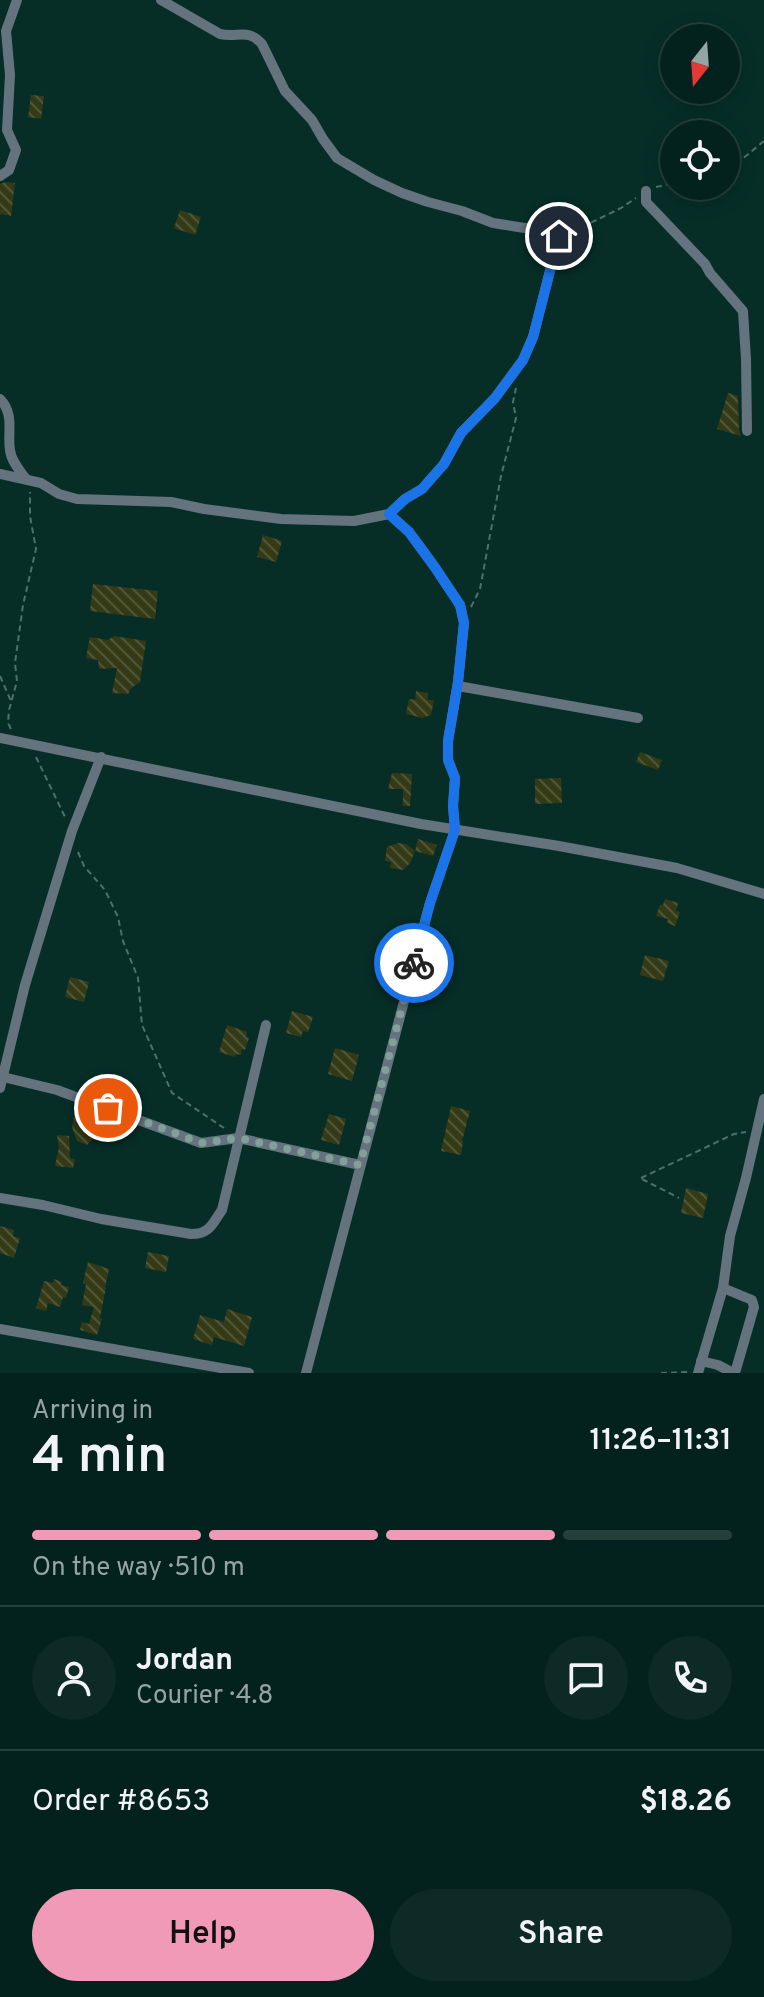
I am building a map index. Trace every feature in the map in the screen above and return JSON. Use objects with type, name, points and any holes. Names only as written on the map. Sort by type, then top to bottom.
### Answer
[{"type":"street","points":[[0,176],[9,170],[16,150],[7,130],[10,75],[6,31],[17,0]]},
{"type":"street","points":[[161,0],[220,34],[246,34],[257,39],[285,91],[312,120],[337,158],[366,176],[402,193],[493,223],[567,233]]},
{"type":"street","points":[[646,191],[646,202],[705,264],[743,311],[747,431]]},
{"type":"street","points":[[0,474],[41,483],[59,494],[77,499],[171,502],[281,519],[354,521],[389,514],[422,489],[444,464],[461,433],[495,398],[523,360],[533,337],[559,236],[567,233]]},
{"type":"street","points":[[0,399],[8,414],[11,456],[29,480]]},
{"type":"street","points":[[306,1373],[430,903],[455,830],[455,778],[448,760],[448,741],[458,686],[464,623],[460,605],[434,566],[409,532],[389,514]]},
{"type":"street","points":[[458,686],[638,718]]},
{"type":"street","points":[[0,738],[455,830],[677,868],[764,894]]},
{"type":"street","points":[[101,757],[72,833],[25,985],[1,1082],[57,1090],[201,1143],[238,1138],[360,1165]]},
{"type":"street","points":[[0,1198],[101,1219],[201,1234],[209,1229],[222,1210],[266,1025]]},
{"type":"street","points":[[723,1288],[752,1300],[754,1307],[734,1373],[718,1365],[699,1369],[723,1288],[730,1236],[764,1099]]},
{"type":"street","points":[[0,1329],[249,1373]]},
{"type":"path","points":[[740,160],[764,141]]},
{"type":"path","points":[[567,233],[660,186]]},
{"type":"path","points":[[464,623],[480,589],[501,476],[516,418],[513,402],[517,368]]},
{"type":"path","points":[[15,742],[8,723],[9,710],[17,681],[15,663],[23,605],[36,549],[30,516],[29,480]]},
{"type":"path","points":[[0,676],[12,702]]},
{"type":"path","points":[[27,744],[40,762],[84,866],[105,890],[118,917],[123,941],[138,978],[142,1025],[172,1093],[238,1138]]},
{"type":"path","points":[[679,1198],[641,1178],[734,1134],[757,1129]]},
{"type":"path","points":[[661,1373],[699,1369]]},
{"type":"building","points":[[31,95],[44,96],[41,119],[28,117]]},
{"type":"building","points":[[15,183],[11,216],[0,214],[0,184]]},
{"type":"building","points":[[180,210],[201,217],[195,235],[174,228]]},
{"type":"building","points":[[728,393],[738,396],[741,436],[717,429]]},
{"type":"building","points":[[263,535],[282,541],[276,562],[257,557]]},
{"type":"building","points":[[93,584],[158,591],[155,619],[90,611]]},
{"type":"building","points":[[114,636],[146,641],[140,682],[128,694],[112,693],[117,668],[99,669],[98,660],[86,658],[90,637],[108,640]]},
{"type":"building","points":[[416,691],[428,693],[428,700],[434,700],[431,715],[423,718],[406,714],[409,699],[415,700]]},
{"type":"building","points":[[640,752],[662,760],[658,770],[636,762]]},
{"type":"building","points":[[392,773],[412,774],[410,806],[403,806],[403,789],[388,789]]},
{"type":"building","points":[[561,778],[562,803],[535,804],[535,779]]},
{"type":"building","points":[[418,839],[437,845],[433,856],[415,851]]},
{"type":"building","points":[[406,844],[415,851],[403,870],[390,868],[391,862],[385,861],[387,847]]},
{"type":"building","points":[[665,899],[678,903],[676,911],[680,912],[675,926],[667,923],[668,919],[656,916]]},
{"type":"building","points":[[645,955],[669,961],[663,981],[640,975]]},
{"type":"building","points":[[70,977],[89,982],[84,1002],[65,997]]},
{"type":"building","points":[[292,1011],[313,1017],[308,1032],[303,1031],[301,1037],[286,1033]]},
{"type":"building","points":[[227,1025],[247,1032],[246,1037],[249,1038],[241,1055],[236,1054],[235,1057],[219,1052]]},
{"type":"building","points":[[335,1048],[359,1055],[352,1081],[328,1074]]},
{"type":"building","points":[[451,1106],[470,1111],[461,1155],[441,1151]]},
{"type":"building","points":[[75,1111],[91,1115],[104,1127],[87,1145],[77,1141],[72,1127]]},
{"type":"building","points":[[329,1114],[346,1119],[339,1145],[321,1140]]},
{"type":"building","points":[[57,1135],[69,1136],[70,1158],[75,1159],[73,1168],[55,1166],[59,1147]]},
{"type":"building","points":[[686,1188],[708,1194],[703,1218],[681,1213]]},
{"type":"building","points":[[0,1226],[14,1230],[13,1236],[20,1238],[14,1258],[0,1253]]},
{"type":"building","points":[[148,1252],[169,1256],[166,1272],[145,1268]]},
{"type":"building","points":[[88,1262],[109,1269],[97,1335],[80,1330],[82,1322],[89,1324],[94,1307],[82,1305]]},
{"type":"building","points":[[54,1279],[69,1287],[66,1298],[63,1297],[60,1307],[48,1303],[46,1311],[36,1308],[44,1281],[53,1283]]},
{"type":"building","points":[[227,1309],[252,1317],[244,1346],[214,1337],[212,1345],[193,1339],[200,1315],[224,1322]]},
{"type":"way so far","points":[[108,1108],[201,1143],[238,1138],[360,1165],[414,963]]},
{"type":"route","points":[[414,963],[455,830],[455,778],[448,760],[448,741],[464,623],[460,605],[434,566],[409,532],[389,514],[422,489],[444,464],[461,433],[495,398],[523,360],[533,337],[559,236]]}]
